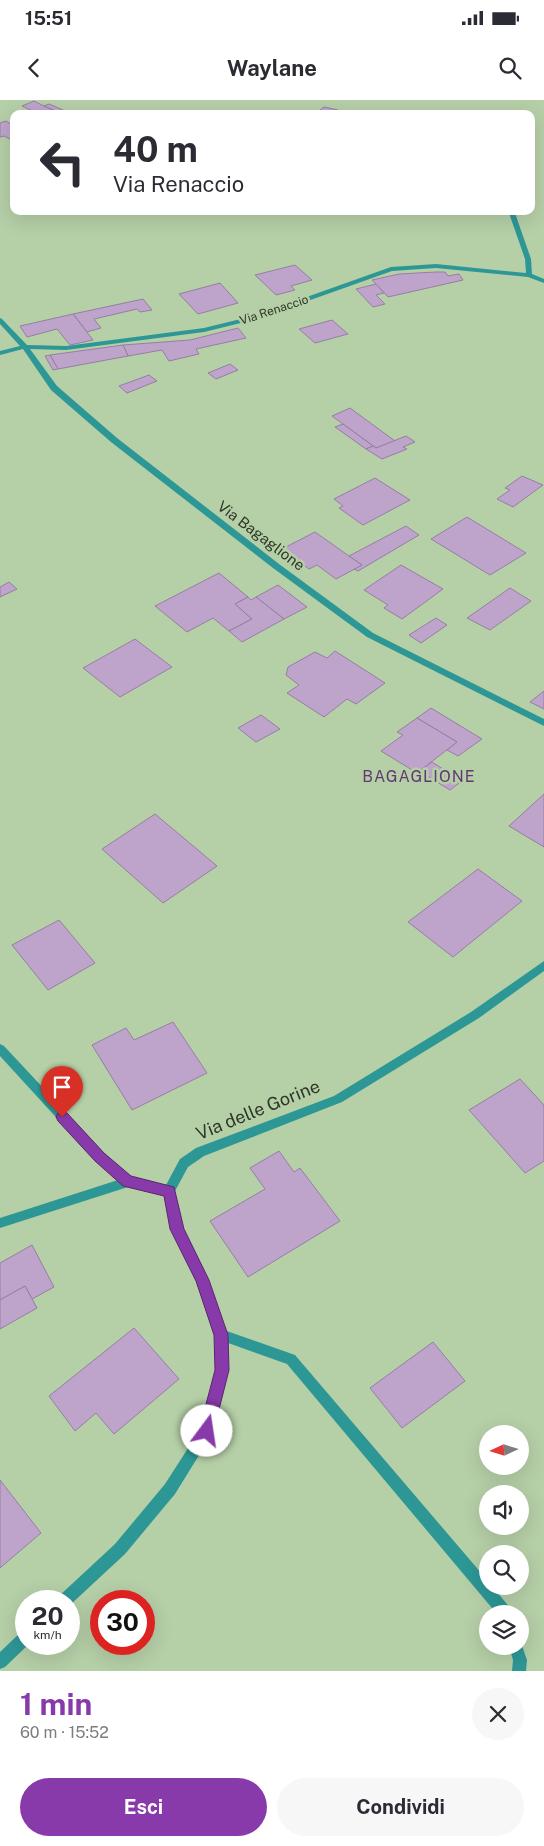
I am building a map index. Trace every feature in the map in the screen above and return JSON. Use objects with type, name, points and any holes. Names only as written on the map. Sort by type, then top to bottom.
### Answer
[{"type":"street","points":[[513,215],[528,259],[529,275]]},
{"type":"street","name":"Via Renaccio","points":[[0,353],[25,347],[66,348],[204,330],[271,312],[391,269],[436,266],[529,275],[544,281]]},
{"type":"street","name":"Via Bagaglione","points":[[0,320],[25,347],[54,388],[114,440],[370,635],[544,724]]},
{"type":"street","name":"Via delle Gorine","points":[[169,1191],[184,1163],[200,1152],[338,1099],[475,1015],[544,966]]},
{"type":"street","points":[[0,1050],[100,1157],[128,1182],[169,1191],[177,1229],[202,1280],[221,1335],[222,1370],[207,1431],[170,1489],[120,1549],[76,1590]]},
{"type":"street","points":[[0,1224],[128,1182]]},
{"type":"street","points":[[221,1335],[291,1359],[498,1605]]},
{"type":"street","points":[[0,1662],[15,1648]]},
{"type":"street","points":[[519,1655],[519,1671]]},
{"type":"building","points":[[34,101],[54,110],[30,110],[22,106]]},
{"type":"building","points":[[49,104],[63,110],[53,110],[44,106]]},
{"type":"building","points":[[324,107],[338,110],[320,110]]},
{"type":"building","points":[[6,121],[10,124],[10,139],[4,136],[0,137],[0,123]]},
{"type":"building","points":[[295,265],[312,280],[291,286],[295,290],[276,295],[255,275]]},
{"type":"building","points":[[445,272],[448,276],[459,274],[463,280],[388,297],[372,280],[399,274]]},
{"type":"building","points":[[220,283],[238,303],[198,314],[179,294]]},
{"type":"building","points":[[376,284],[384,293],[376,295],[385,304],[373,307],[356,289]]},
{"type":"building","points":[[143,299],[152,310],[140,312],[137,309],[94,319],[101,328],[87,332],[73,314]]},
{"type":"building","points":[[73,314],[93,340],[70,345],[57,329],[27,337],[20,326]]},
{"type":"building","points":[[332,320],[348,334],[315,343],[299,329]]},
{"type":"building","points":[[238,328],[246,338],[196,349],[199,354],[169,361],[162,350],[128,356],[123,345],[190,340]]},
{"type":"building","points":[[123,345],[128,356],[58,369],[50,355]]},
{"type":"building","points":[[50,355],[58,369],[53,370],[45,356]]},
{"type":"building","points":[[230,364],[238,370],[216,379],[208,373]]},
{"type":"building","points":[[149,375],[157,381],[127,393],[119,386]]},
{"type":"building","points":[[350,408],[395,441],[376,448],[332,416]]},
{"type":"building","points":[[343,424],[373,446],[366,449],[335,427]]},
{"type":"building","points":[[406,436],[415,442],[403,447],[407,449],[382,459],[366,449],[373,446],[376,448]]},
{"type":"building","points":[[522,476],[543,485],[513,507],[497,499],[510,490],[505,488]]},
{"type":"building","points":[[375,478],[410,500],[363,525],[339,508],[343,506],[334,499]]},
{"type":"building","points":[[467,517],[526,553],[490,575],[431,539]]},
{"type":"building","points":[[406,526],[419,535],[358,571],[354,569],[362,565],[349,556]]},
{"type":"building","points":[[315,532],[362,565],[336,579],[317,565],[309,569],[282,549]]},
{"type":"building","points":[[401,565],[443,589],[402,619],[384,608],[388,605],[364,590]]},
{"type":"building","points":[[219,573],[248,597],[235,604],[252,619],[229,631],[213,618],[187,632],[155,606]]},
{"type":"building","points":[[9,582],[17,589],[0,597],[0,587]]},
{"type":"building","points":[[278,585],[307,607],[284,619],[256,597]]},
{"type":"building","points":[[510,588],[531,601],[490,630],[467,618]]},
{"type":"building","points":[[248,597],[251,600],[256,597],[284,619],[242,642],[229,631],[252,619],[235,604]]},
{"type":"building","points":[[436,618],[447,625],[421,643],[409,635]]},
{"type":"building","points":[[135,639],[172,667],[120,697],[83,668]]},
{"type":"building","points":[[335,651],[385,683],[356,704],[347,699],[324,717],[287,693],[299,685],[286,675],[288,667],[315,652],[327,658]]},
{"type":"building","points":[[544,691],[544,709],[530,702]]},
{"type":"building","points":[[431,708],[482,739],[458,756],[447,750],[457,742],[417,718]]},
{"type":"building","points":[[261,715],[280,729],[256,742],[238,728]]},
{"type":"building","points":[[417,718],[457,742],[417,773],[381,751],[403,735],[397,732]]},
{"type":"building","points":[[432,762],[462,781],[450,790],[419,771]]},
{"type":"building","points":[[544,794],[544,847],[509,826]]},
{"type":"building","points":[[155,814],[217,866],[163,903],[102,849]]},
{"type":"building","points":[[478,869],[522,901],[453,957],[408,922]]},
{"type":"building","points":[[59,920],[95,963],[48,990],[12,945]]},
{"type":"building","points":[[173,1022],[207,1073],[132,1110],[92,1045],[126,1028],[134,1040]]},
{"type":"building","points":[[520,1079],[544,1105],[544,1161],[525,1173],[469,1110]]},
{"type":"building","points":[[279,1151],[294,1172],[300,1168],[340,1221],[248,1277],[210,1221],[265,1189],[250,1168]]},
{"type":"building","points":[[32,1245],[54,1287],[32,1299],[25,1286],[0,1300],[0,1263]]},
{"type":"building","points":[[25,1286],[37,1308],[0,1329],[0,1300]]},
{"type":"building","points":[[134,1328],[179,1379],[114,1434],[96,1413],[75,1431],[49,1396]]},
{"type":"building","points":[[433,1342],[465,1381],[402,1428],[370,1388]]},
{"type":"building","points":[[0,1480],[41,1533],[0,1568]]},
{"type":"district","name":"BAGAGLIONE","points":[[419,776]]},
{"type":"route","points":[[62,1117],[100,1157],[128,1182],[169,1191],[177,1229],[202,1280],[221,1335],[222,1370],[207,1431]]}]
